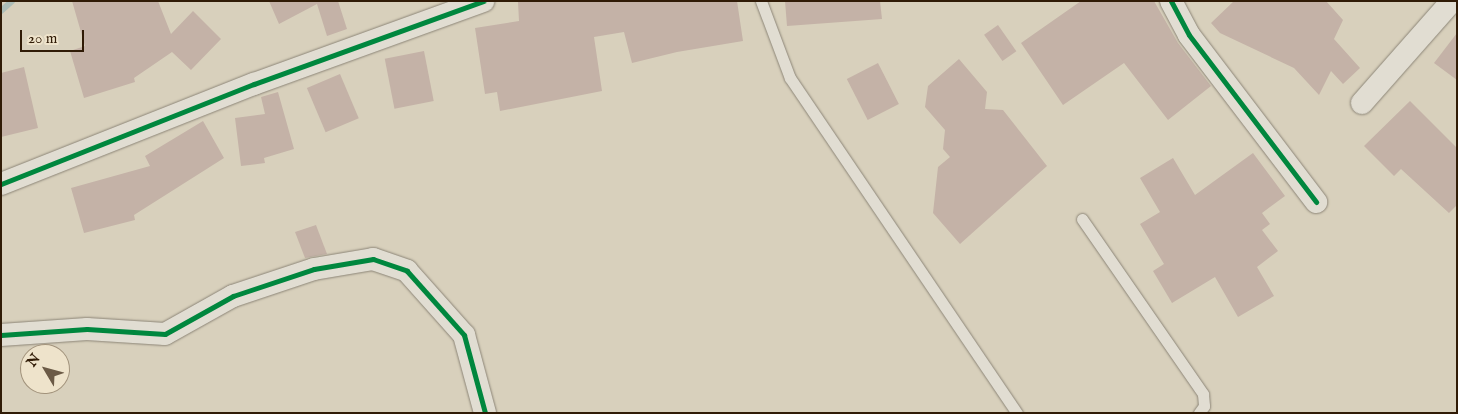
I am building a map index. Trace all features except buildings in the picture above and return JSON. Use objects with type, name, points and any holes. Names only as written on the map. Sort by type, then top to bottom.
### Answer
[{"type":"street","points":[[1,184],[254,84],[483,1]]},
{"type":"street","points":[[1171,1],[1189,35],[1316,202]]},
{"type":"street","points":[[1362,103],[1452,1]]},
{"type":"street","points":[[1,335],[87,329],[165,334],[233,296],[314,269],[373,259],[407,271],[464,336],[485,413]]},
{"type":"lane","points":[[761,1],[790,78],[1017,413]]},
{"type":"lane","points":[[1082,219],[1203,394],[1204,406],[1199,413]]},
{"type":"waterway","points":[[1,11],[12,1]]},
{"type":"cycle path","points":[[1,184],[254,84],[483,1]]},
{"type":"cycle path","points":[[1171,1],[1189,35],[1316,202]]},
{"type":"cycle path","points":[[1,335],[87,329],[165,334],[233,296],[314,269],[373,259],[407,271],[464,335],[485,413]]}]
